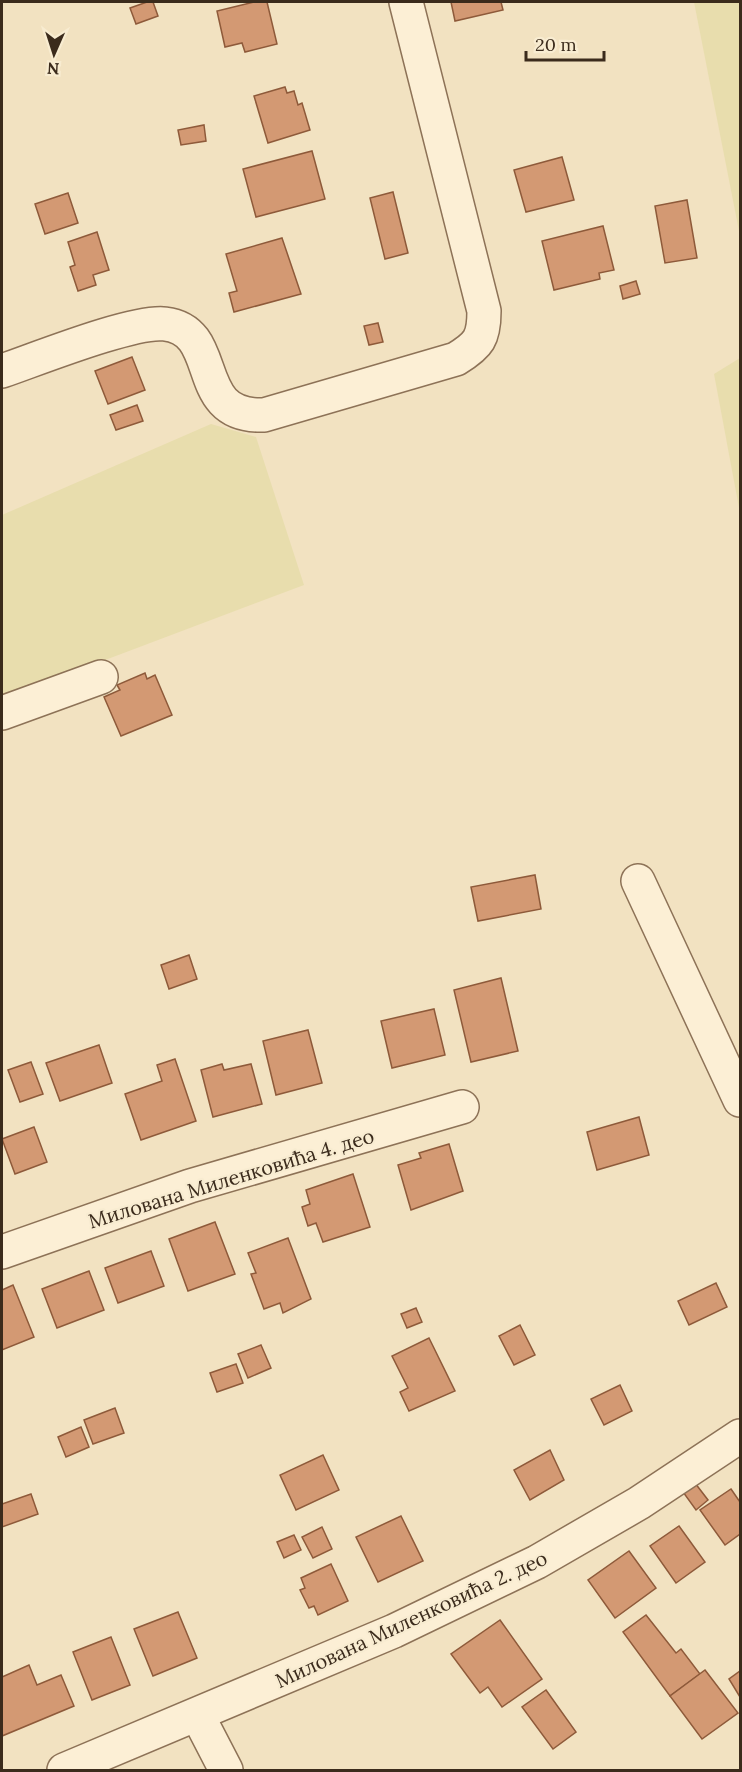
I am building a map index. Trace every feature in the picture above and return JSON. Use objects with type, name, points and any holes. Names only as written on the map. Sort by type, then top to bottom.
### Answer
[{"type":"street","points":[[2,371],[142,325],[167,324],[189,334],[203,355],[216,392],[227,407],[244,416],[264,415],[456,359],[473,349],[484,332],[484,311],[406,2]]},
{"type":"street","points":[[2,713],[101,676]]},
{"type":"street","points":[[638,881],[741,1100]]},
{"type":"street","name":"Милована Миленковића 4. део","points":[[2,1252],[190,1186],[462,1107]]},
{"type":"street","name":"Милована Миленковића 2. део","points":[[64,1770],[198,1716],[394,1631],[537,1562],[639,1503],[741,1436]]},
{"type":"street","points":[[198,1716],[226,1770]]},
{"type":"shaded area","points":[[694,2],[740,2],[740,236]]},
{"type":"shaded area","points":[[740,358],[740,513],[714,374]]},
{"type":"shaded area","points":[[211,424],[256,437],[304,585],[2,699],[2,515]]},
{"type":"building","points":[[153,2],[158,16],[136,24],[130,8]]},
{"type":"building","points":[[254,2],[267,2],[277,44],[245,52],[242,43],[225,47],[217,11]]},
{"type":"building","points":[[451,2],[501,2],[503,10],[455,21]]},
{"type":"building","points":[[285,87],[287,93],[294,91],[298,105],[302,103],[310,130],[268,143],[254,96]]},
{"type":"building","points":[[204,125],[206,141],[181,145],[178,130]]},
{"type":"building","points":[[312,151],[325,199],[256,217],[243,169]]},
{"type":"building","points":[[562,157],[574,200],[526,212],[514,170]]},
{"type":"building","points":[[393,192],[408,253],[385,259],[370,198]]},
{"type":"building","points":[[68,193],[78,223],[45,234],[35,204]]},
{"type":"building","points":[[687,200],[697,258],[665,263],[655,206]]},
{"type":"building","points":[[603,226],[614,270],[599,273],[600,279],[554,290],[542,241]]},
{"type":"building","points":[[97,232],[109,270],[93,275],[96,285],[78,291],[70,267],[75,265],[68,242]]},
{"type":"building","points":[[282,238],[301,294],[234,312],[229,293],[237,291],[226,254]]},
{"type":"building","points":[[636,281],[640,294],[623,299],[620,286]]},
{"type":"building","points":[[378,323],[383,342],[369,345],[364,326]]},
{"type":"building","points":[[132,357],[145,390],[108,404],[95,371]]},
{"type":"building","points":[[137,405],[143,421],[116,430],[110,415]]},
{"type":"building","points":[[145,673],[147,679],[155,675],[172,715],[121,736],[104,697],[120,690],[117,685]]},
{"type":"building","points":[[535,875],[541,909],[478,921],[471,887]]},
{"type":"building","points":[[189,955],[197,979],[169,989],[161,965]]},
{"type":"building","points":[[501,978],[518,1051],[471,1062],[454,990]]},
{"type":"building","points":[[434,1009],[445,1055],[392,1068],[381,1021]]},
{"type":"building","points":[[308,1030],[322,1083],[276,1095],[263,1041]]},
{"type":"building","points":[[99,1045],[112,1083],[60,1101],[46,1063]]},
{"type":"building","points":[[175,1059],[196,1121],[141,1140],[125,1094],[162,1081],[157,1065]]},
{"type":"building","points":[[31,1062],[43,1094],[20,1102],[8,1070]]},
{"type":"building","points":[[222,1064],[224,1070],[251,1064],[262,1104],[213,1117],[201,1070]]},
{"type":"building","points":[[639,1117],[649,1155],[597,1170],[587,1132]]},
{"type":"building","points":[[34,1127],[47,1162],[15,1174],[2,1139]]},
{"type":"building","points":[[449,1144],[463,1191],[411,1210],[398,1165],[421,1158],[419,1153]]},
{"type":"building","points":[[353,1174],[370,1227],[323,1242],[316,1223],[308,1226],[302,1207],[310,1204],[306,1190]]},
{"type":"building","points":[[215,1222],[235,1274],[188,1291],[169,1239]]},
{"type":"building","points":[[288,1238],[311,1299],[283,1313],[280,1303],[264,1309],[251,1274],[256,1273],[248,1253]]},
{"type":"building","points":[[151,1251],[164,1286],[118,1303],[105,1268]]},
{"type":"building","points":[[89,1271],[104,1310],[57,1328],[42,1289]]},
{"type":"building","points":[[716,1283],[727,1307],[689,1325],[678,1301]]},
{"type":"building","points":[[13,1285],[34,1337],[2,1350],[2,1290]]},
{"type":"building","points":[[416,1308],[422,1322],[407,1328],[401,1314]]},
{"type":"building","points":[[520,1325],[535,1355],[514,1365],[499,1336]]},
{"type":"building","points":[[429,1338],[455,1391],[409,1411],[400,1392],[408,1388],[392,1356]]},
{"type":"building","points":[[261,1345],[271,1368],[248,1378],[238,1354]]},
{"type":"building","points":[[236,1364],[243,1383],[217,1392],[210,1373]]},
{"type":"building","points":[[620,1385],[632,1411],[604,1425],[591,1399]]},
{"type":"building","points":[[115,1408],[124,1433],[93,1444],[84,1420]]},
{"type":"building","points":[[81,1427],[89,1447],[66,1457],[58,1437]]},
{"type":"building","points":[[550,1450],[564,1480],[530,1500],[514,1470]]},
{"type":"building","points":[[323,1455],[339,1490],[296,1510],[280,1475]]},
{"type":"building","points":[[695,1483],[708,1500],[696,1510],[683,1492]]},
{"type":"building","points":[[731,1489],[740,1502],[740,1534],[725,1545],[700,1510]]},
{"type":"building","points":[[31,1494],[38,1514],[2,1527],[2,1504]]},
{"type":"building","points":[[401,1516],[423,1561],[378,1582],[356,1537]]},
{"type":"building","points":[[679,1526],[705,1562],[676,1583],[650,1546]]},
{"type":"building","points":[[322,1527],[332,1549],[313,1558],[302,1537]]},
{"type":"building","points":[[294,1535],[301,1550],[284,1558],[277,1542]]},
{"type":"building","points":[[629,1551],[656,1588],[615,1618],[588,1580]]},
{"type":"building","points":[[331,1564],[348,1601],[318,1615],[314,1606],[309,1608],[300,1590],[305,1588],[301,1578]]},
{"type":"building","points":[[178,1612],[197,1658],[153,1676],[134,1629]]},
{"type":"building","points":[[646,1615],[676,1653],[681,1649],[700,1674],[670,1696],[623,1632]]},
{"type":"building","points":[[500,1620],[542,1679],[502,1707],[488,1687],[480,1693],[451,1654]]},
{"type":"building","points":[[111,1637],[130,1685],[92,1700],[73,1652]]},
{"type":"building","points":[[29,1665],[37,1685],[61,1675],[74,1706],[2,1736],[2,1677]]},
{"type":"building","points":[[705,1670],[738,1713],[702,1739],[670,1696]]},
{"type":"building","points":[[740,1671],[740,1697],[729,1679]]},
{"type":"building","points":[[546,1690],[576,1732],[553,1749],[522,1707]]}]
